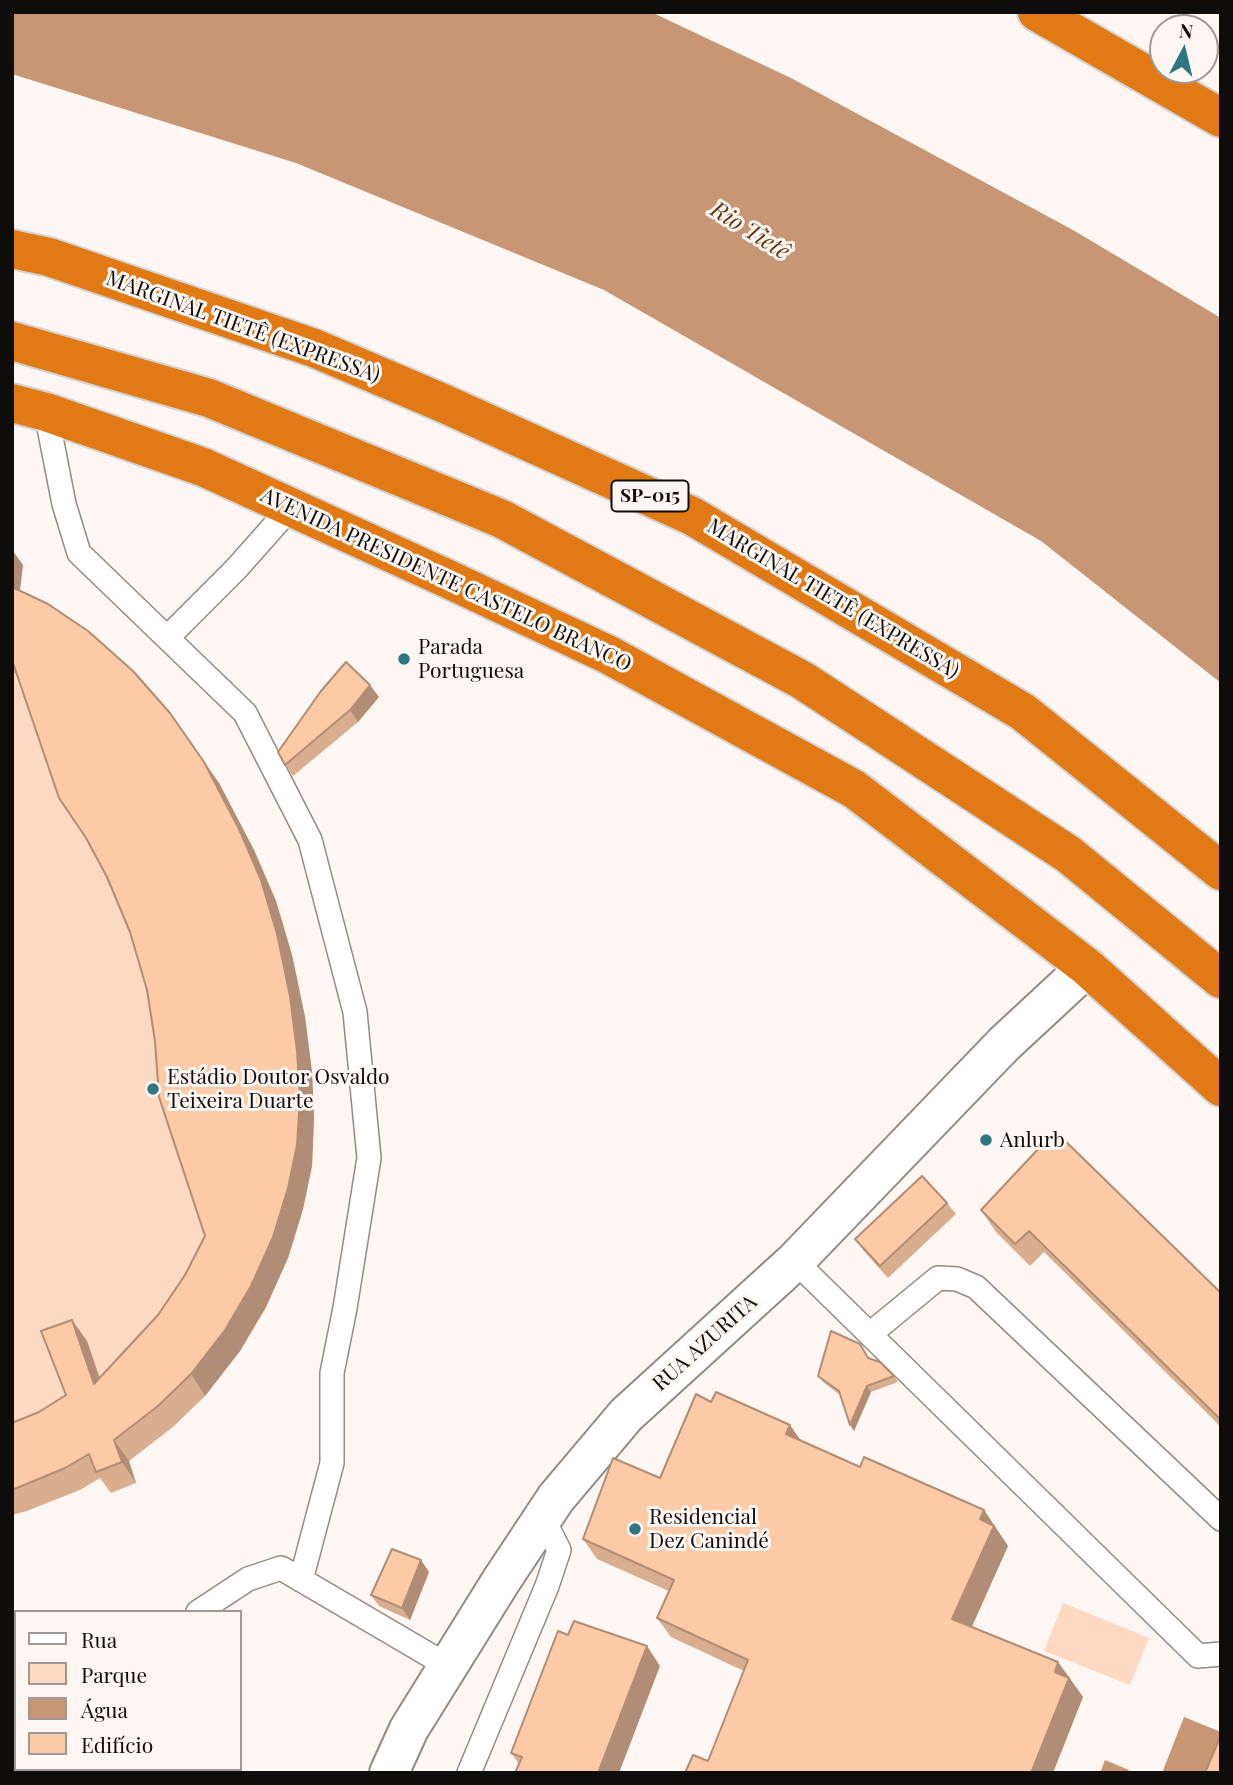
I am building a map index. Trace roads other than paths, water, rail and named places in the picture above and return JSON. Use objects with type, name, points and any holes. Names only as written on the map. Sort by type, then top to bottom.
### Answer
[{"type":"highway","points":[[1037,12],[1221,118]]},
{"type":"highway","name":"MARGINAL TIETÊ (EXPRESSA)","points":[[12,249],[49,257],[314,348],[692,516],[1023,712],[1221,871]]},
{"type":"highway","points":[[12,341],[209,398],[502,519],[802,680],[1068,854],[1221,979]]},
{"type":"highway","name":"AVENIDA PRESIDENTE CASTELO BRANCO","points":[[29,407],[203,467],[291,507],[609,655],[854,789],[1087,967],[1221,1087]]},
{"type":"street","name":"RUA AZURITA","points":[[389,1773],[409,1729],[500,1581],[556,1498],[626,1415],[795,1261],[1003,1044],[1087,967]]},
{"type":"lane","points":[[29,407],[79,553],[245,713],[310,840],[355,1012],[369,1158],[332,1373],[332,1463],[301,1580]]},
{"type":"lane","points":[[168,637],[236,569],[291,507]]},
{"type":"lane","points":[[795,1261],[1198,1656],[1221,1654]]},
{"type":"lane","points":[[870,1334],[938,1278],[957,1279],[976,1287],[1221,1519]]},
{"type":"lane","points":[[469,1773],[547,1586],[559,1550],[543,1518]]},
{"type":"lane","points":[[201,1610],[248,1579],[281,1568],[448,1666]]},
{"type":"water","name":"Rio Tietê","points":[[12,12],[651,12],[791,78],[1073,230],[1221,318],[1221,683],[1041,541],[604,290],[296,163],[12,74]]},
{"type":"water","points":[[1184,1717],[1221,1732],[1221,1749],[1211,1773],[1162,1773]]},
{"type":"water","points":[[1105,1760],[1129,1770],[1128,1773],[1100,1773]]},
{"type":"place","name":"Parada Portuguesa","points":[[404,659]]},
{"type":"place","name":"Estádio Doutor Osvaldo Teixeira Duarte","points":[[153,1089]]},
{"type":"place","name":"Anlurb","points":[[986,1140]]},
{"type":"place","name":"Residencial Dez Canindé","points":[[635,1529]]}]
